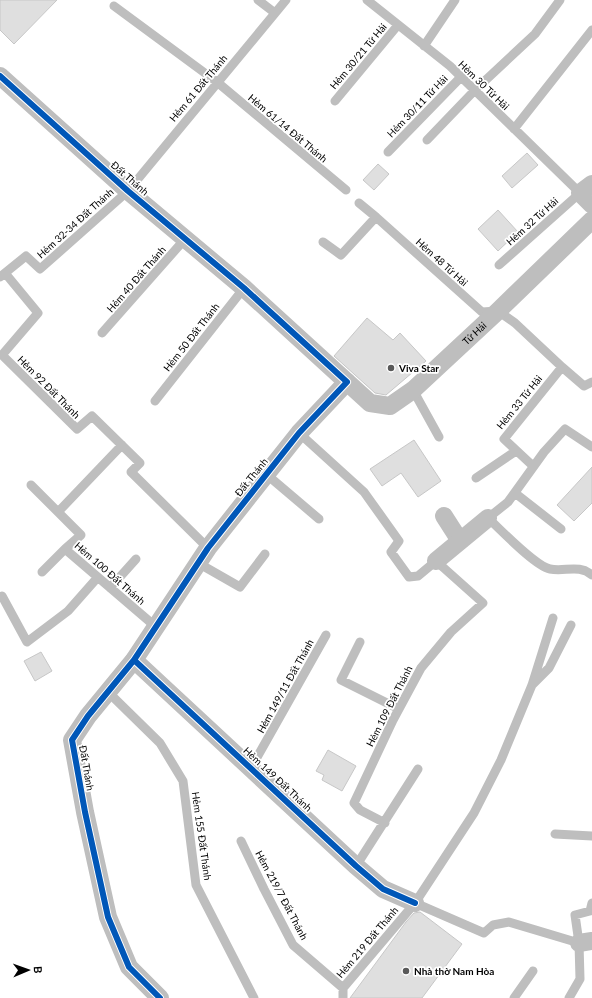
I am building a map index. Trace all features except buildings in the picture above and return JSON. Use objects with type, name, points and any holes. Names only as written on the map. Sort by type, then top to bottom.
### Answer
[{"type":"street","name":"Đất Thánh","points":[[0,76],[128,190],[244,288],[347,382],[300,433],[208,548],[134,660],[88,716],[72,740],[85,812],[108,917],[129,967],[160,998]]},
{"type":"street","name":"Tứ Hải","points":[[347,382],[370,403],[390,406],[412,390],[498,311],[592,220]]},
{"type":"street","points":[[444,516],[460,541]]},
{"type":"street","points":[[436,561],[488,518]]},
{"type":"street","name":"Hẻm 149 Đất Thánh","points":[[134,660],[356,866],[383,889],[415,903]]},
{"type":"lane","points":[[258,0],[275,13]]},
{"type":"lane","name":"Hẻm 61 Đất Thánh","points":[[128,190],[286,0]]},
{"type":"lane","name":"Hẻm 30 Tứ Hải","points":[[366,0],[461,77],[514,129],[588,194]]},
{"type":"lane","points":[[424,46],[455,0]]},
{"type":"lane","points":[[427,140],[475,90],[535,34],[560,0]]},
{"type":"lane","name":"Hẻm 61/14 Đất Thánh","points":[[114,6],[217,82],[346,190]]},
{"type":"lane","name":"Hẻm 30/21 Tứ Hải","points":[[335,101],[398,25]]},
{"type":"lane","points":[[514,129],[592,30]]},
{"type":"lane","name":"Hẻm 30/11 Tứ Hải","points":[[388,152],[461,77]]},
{"type":"lane","name":"Hẻm 32-34 Đất Thánh","points":[[3,275],[26,256],[40,269],[128,190]]},
{"type":"lane","name":"Hẻm 32 Tứ Hải","points":[[499,265],[588,194]]},
{"type":"lane","name":"Hẻm 48 Tứ Hải","points":[[359,202],[482,312],[498,311]]},
{"type":"lane","points":[[323,242],[341,255],[376,217]]},
{"type":"lane","name":"Hẻm 40 Đất Thánh","points":[[102,333],[185,239]]},
{"type":"lane","name":"Hẻm 92 Đất Thánh","points":[[3,275],[38,313],[2,355],[71,426],[77,430],[92,416],[140,463],[131,472],[208,548]]},
{"type":"lane","name":"Hẻm 50 Đất Thánh","points":[[155,401],[244,288]]},
{"type":"lane","points":[[498,311],[515,323],[584,386],[592,382]]},
{"type":"lane","name":"Hẻm 33 Tứ Hải","points":[[533,466],[504,439],[562,366]]},
{"type":"lane","points":[[412,390],[439,437]]},
{"type":"lane","points":[[592,447],[565,428],[533,466],[508,502],[488,518],[539,565],[550,569],[576,568],[592,575]]},
{"type":"lane","points":[[300,433],[364,492],[399,541],[391,552],[409,577],[418,576],[436,561]]},
{"type":"lane","points":[[58,512],[122,445]]},
{"type":"lane","points":[[476,478],[516,451]]},
{"type":"lane","points":[[266,474],[319,519]]},
{"type":"lane","name":"Hẻm 100 Đất Thánh","points":[[31,485],[81,535],[65,550],[156,627]]},
{"type":"lane","points":[[515,493],[561,529]]},
{"type":"lane","points":[[42,572],[65,550]]},
{"type":"lane","points":[[198,563],[240,587],[265,554]]},
{"type":"lane","points":[[110,588],[136,559]]},
{"type":"lane","name":"Hẻm 109 Đất Thánh","points":[[385,823],[360,810],[354,803],[399,709],[421,668],[450,632],[483,603],[436,561]]},
{"type":"lane","points":[[2,596],[27,642],[68,611],[98,577]]},
{"type":"lane","name":"Hẻm 219 Đất Thánh","points":[[343,998],[343,988],[415,903],[474,814],[501,760],[532,684],[553,618]]},
{"type":"lane","points":[[532,684],[549,668],[571,625]]},
{"type":"lane","name":"Hẻm 149/11 Đất Thánh","points":[[251,768],[326,635]]},
{"type":"lane","points":[[360,642],[341,680],[399,709]]},
{"type":"lane","name":"Hẻm 155 Đất Thánh","points":[[108,692],[160,743],[183,781],[196,885],[254,998]]},
{"type":"lane","points":[[356,866],[385,823],[418,769]]},
{"type":"lane","points":[[555,834],[592,836]]},
{"type":"lane","name":"Hẻm 219/7 Đất Thánh","points":[[241,841],[293,945],[343,988]]},
{"type":"lane","name":"Hẻm 149 Đất Thánh","points":[[415,903],[484,933],[493,925],[509,922],[586,942]]},
{"type":"lane","points":[[569,998],[580,979],[586,942],[575,915],[590,911],[592,904]]},
{"type":"lane","points":[[514,998],[533,971]]},
{"type":"cycle path","points":[[0,76],[128,191],[244,288],[347,382],[299,433],[208,548],[134,660],[88,716],[72,740],[85,812],[108,917],[129,967],[160,998]]},
{"type":"cycle path","points":[[134,660],[356,866],[383,889],[415,903]]},
{"type":"place","name":"Viva Star","points":[[391,368]]},
{"type":"place","name":"Nhà thờ Nam Hòa","points":[[406,971]]}]
